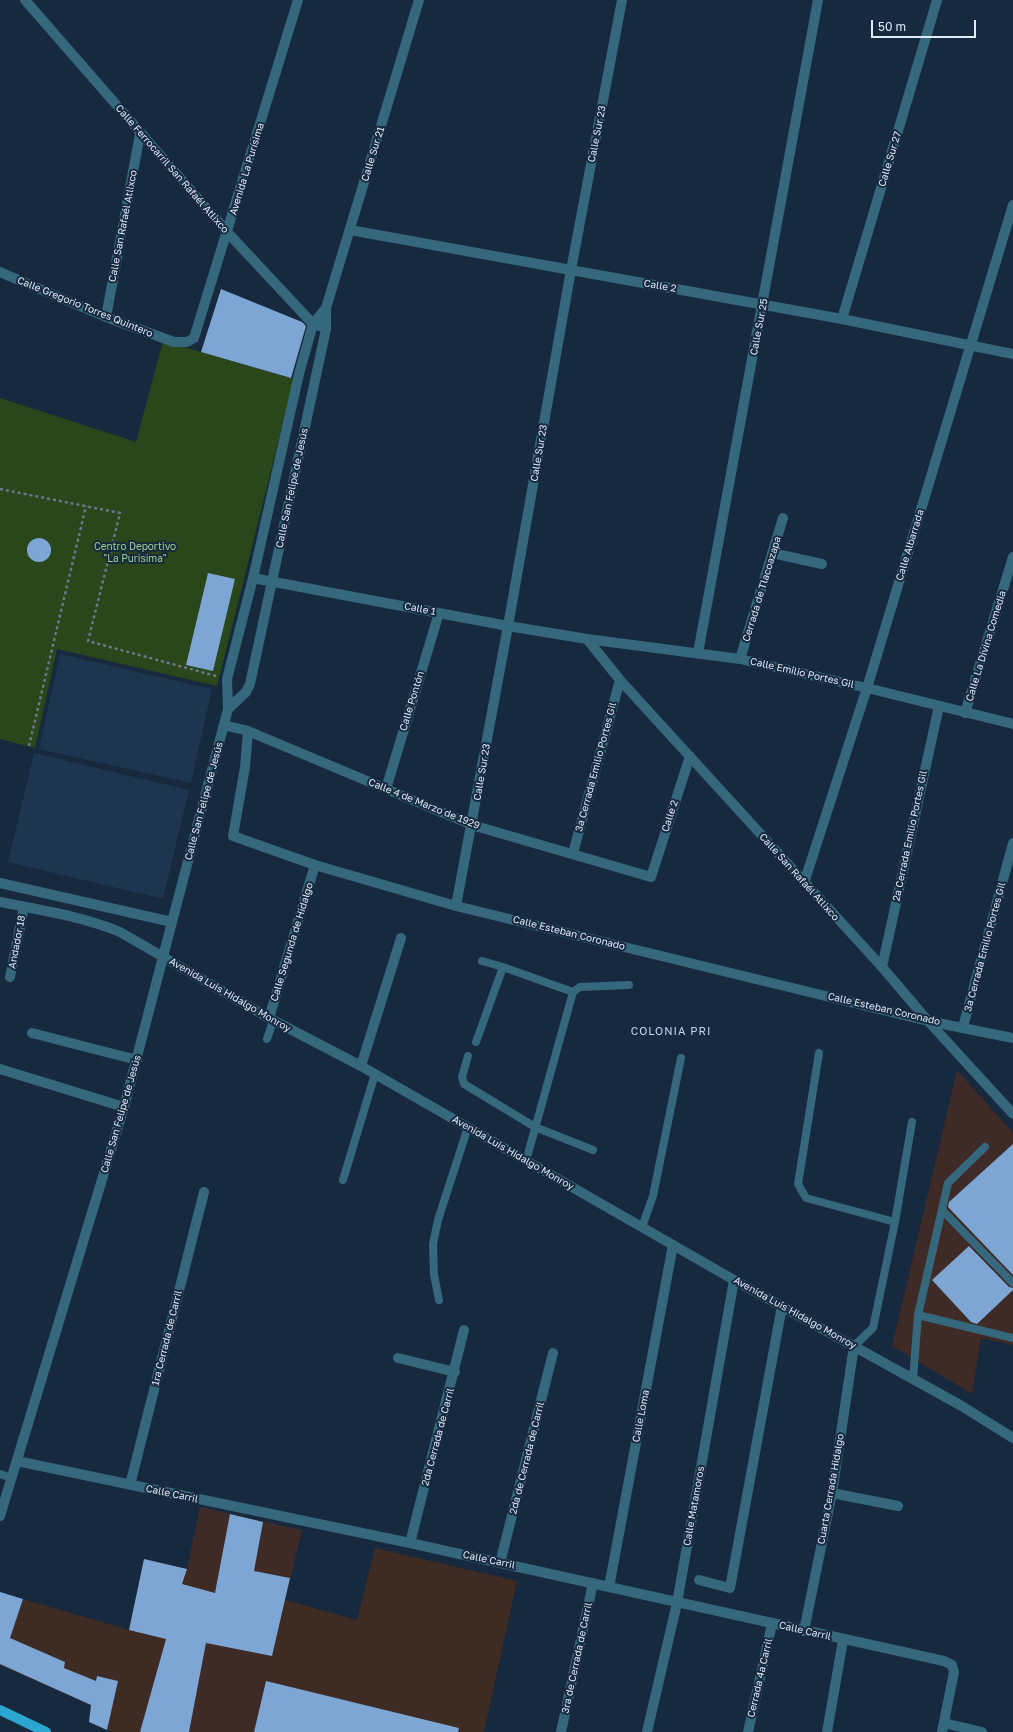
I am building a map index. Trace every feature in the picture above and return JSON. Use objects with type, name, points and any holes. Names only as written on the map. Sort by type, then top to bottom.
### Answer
[{"type":"main road","points":[[0,1710],[46,1732]]},
{"type":"street","name":"Calle Ferrocarril San Rafaél Atlixco","points":[[26,0],[140,134],[228,232],[313,324],[326,329]]},
{"type":"street","name":"Avenida La Purísima","points":[[194,338],[228,232],[298,0]]},
{"type":"street","name":"Calle Sur 21","points":[[326,329],[326,308],[419,0]]},
{"type":"street","name":"Calle Sur 23","points":[[456,906],[508,626],[571,270],[622,0]]},
{"type":"street","name":"Calle Sur 25","points":[[698,653],[818,0]]},
{"type":"street","name":"Calle Sur 27","points":[[842,319],[937,0]]},
{"type":"street","name":"Calle San Rafaél Atlixco","points":[[106,317],[140,134]]},
{"type":"street","name":"Calle Albarrada","points":[[804,883],[867,688],[1013,205]]},
{"type":"street","name":"Calle 2","points":[[350,230],[842,319],[1013,354]]},
{"type":"street","name":"Calle Gregorio Torres Quintero","points":[[0,272],[142,333],[174,342],[187,342],[194,338]]},
{"type":"street","name":"Calle Sur 21","points":[[313,324],[326,308]]},
{"type":"street","name":"Calle San Felipe de Jesús","points":[[0,1516],[137,1060],[162,957],[228,710],[227,679],[253,578],[299,374],[313,324]]},
{"type":"street","name":"Calle San Felipe de Jesús","points":[[228,710],[246,692],[250,684],[326,329]]},
{"type":"street","name":"Cerrada de Tlacoazapa","points":[[740,659],[783,518]]},
{"type":"street","points":[[772,553],[822,564]]},
{"type":"street","name":"Calle La Divina Comedia","points":[[965,712],[1013,557]]},
{"type":"street","name":"Calle 1","points":[[253,578],[508,626],[587,639]]},
{"type":"street","name":"Calle Pontón","points":[[386,789],[439,613]]},
{"type":"street","name":"Calle San Rafaél Atlixco","points":[[587,639],[620,680],[882,967],[928,1021],[1013,1114]]},
{"type":"street","name":"Calle Emilio Portes Gil","points":[[587,639],[740,659],[867,688],[1013,724]]},
{"type":"street","name":"3ª Cerrada Emilio Portes Gil","points":[[573,853],[620,680]]},
{"type":"street","name":"2ª Cerrada Emilio Portes Gil","points":[[882,967],[939,706]]},
{"type":"street","name":"Calle 4 de Marzo de 1929","points":[[224,725],[248,731],[472,825],[573,853],[651,877]]},
{"type":"street","name":"Calle Esteban Coronado","points":[[248,731],[233,836],[315,865],[456,906],[928,1021],[1013,1038]]},
{"type":"street","name":"Calle 2","points":[[651,877],[690,756]]},
{"type":"street","name":"3ª Cerrada Emilio Portes Gil","points":[[963,1027],[1013,843]]},
{"type":"street","name":"Calle Segunda de Hidalgo","points":[[271,1019],[315,865]]},
{"type":"street","points":[[0,883],[172,922]]},
{"type":"street","name":"Avenida Luis Hidalgo Monroy","points":[[0,902],[100,924],[120,932],[271,1019],[361,1066],[734,1280],[913,1379],[1013,1438]]},
{"type":"street","name":"Andador 18","points":[[10,977],[24,907]]},
{"type":"street","points":[[361,1066],[401,938]]},
{"type":"street","points":[[32,1033],[137,1060]]},
{"type":"street","points":[[0,1069],[124,1107]]},
{"type":"street","name":"1ra Cerrada de Carril","points":[[130,1485],[204,1192]]},
{"type":"street","name":"Calle Loma","points":[[609,1587],[673,1245]]},
{"type":"street","name":"Calle Matamoros","points":[[648,1732],[677,1603],[734,1280]]},
{"type":"street","points":[[699,1580],[730,1588],[782,1306]]},
{"type":"street","name":"2da Cerrada de Carril","points":[[410,1543],[455,1372],[464,1330]]},
{"type":"street","name":"Cuarta Cerrada Hidalgo","points":[[804,1631],[832,1493],[854,1346]]},
{"type":"street","name":"2da de Cerrada de Carril","points":[[500,1562],[553,1353]]},
{"type":"street","points":[[398,1358],[455,1372]]},
{"type":"street","name":"Calle Carril","points":[[17,1461],[500,1562],[944,1662],[952,1665],[954,1672],[943,1728]]},
{"type":"street","points":[[832,1493],[898,1506]]},
{"type":"street","name":"3ra de Cerrada de Carril","points":[[560,1732],[593,1584]]},
{"type":"street","name":"Cerrada 4ª Carril","points":[[748,1732],[772,1624]]},
{"type":"street","points":[[827,1732],[843,1640]]},
{"type":"street","points":[[943,1728],[982,1732]]},
{"type":"lane","points":[[482,961],[573,992]]},
{"type":"lane","points":[[476,1042],[503,967]]},
{"type":"lane","points":[[526,1161],[573,992],[580,987],[629,985]]},
{"type":"lane","points":[[267,1038],[271,1019]]},
{"type":"lane","points":[[819,1053],[798,1184],[806,1198],[895,1222]]},
{"type":"lane","points":[[468,1056],[462,1077],[464,1084],[535,1127],[593,1150]]},
{"type":"lane","points":[[642,1227],[653,1196],[681,1058]]},
{"type":"lane","points":[[343,1180],[375,1074]]},
{"type":"lane","points":[[854,1346],[873,1328],[895,1222],[912,1122]]},
{"type":"lane","points":[[439,1300],[434,1275],[433,1244],[438,1220],[468,1127]]},
{"type":"lane","points":[[913,1379],[918,1315],[948,1183],[985,1147]]},
{"type":"lane","points":[[942,1210],[1013,1283]]},
{"type":"lane","points":[[918,1315],[1013,1338]]},
{"type":"lane","points":[[0,1474],[12,1478]]},
{"type":"path","points":[[0,489],[120,513],[88,641],[227,679]]},
{"type":"path","points":[[29,746],[86,506]]},
{"type":"shaded area","points":[[60,654],[212,689],[191,783],[39,749]]},
{"type":"shaded area","points":[[34,753],[189,790],[163,899],[8,862]]},
{"type":"shaded area","points":[[957,1070],[1013,1133],[1013,1345],[981,1338],[972,1394],[892,1346]]},
{"type":"shaded area","points":[[200,1507],[302,1530],[254,1732],[189,1732],[218,1580],[187,1569]]},
{"type":"shaded area","points":[[375,1548],[517,1581],[484,1732],[254,1732],[285,1600],[357,1620]]},
{"type":"shaded area","points":[[144,1559],[187,1569],[218,1580],[189,1732],[112,1732],[107,1730],[117,1681],[97,1676],[91,1705],[0,1665],[23,1599],[129,1630]]},
{"type":"green space","name":"Centro Deportivo \"La Purisima\"","points":[[163,341],[294,379],[217,686],[57,649],[35,748],[0,739],[0,398],[136,442]]},
{"type":"building","points":[[221,289],[302,322],[306,326],[291,378],[201,352]]},
{"type":"building","points":[[39,538],[48,541],[51,550],[48,559],[39,562],[30,559],[27,550],[30,541]]},
{"type":"building","points":[[208,573],[235,579],[213,671],[186,665]]},
{"type":"building","points":[[1013,1144],[1013,1275],[948,1207],[949,1202]]},
{"type":"building","points":[[969,1246],[1009,1287],[1013,1288],[1013,1290],[977,1324],[971,1322],[932,1280]]},
{"type":"building","points":[[230,1514],[263,1522],[254,1571],[290,1578],[272,1656],[206,1643],[189,1732],[140,1732],[166,1639],[129,1630],[144,1559],[187,1569],[182,1584],[215,1593]]},
{"type":"building","points":[[0,1592],[23,1599],[10,1638],[65,1662],[64,1668],[96,1681],[97,1676],[118,1681],[107,1730],[89,1722],[91,1705],[0,1664]]},
{"type":"building","points":[[266,1681],[459,1728],[458,1732],[254,1732]]},
{"type":"district","name":"COLONIA PRI","points":[[671,1032]]}]
